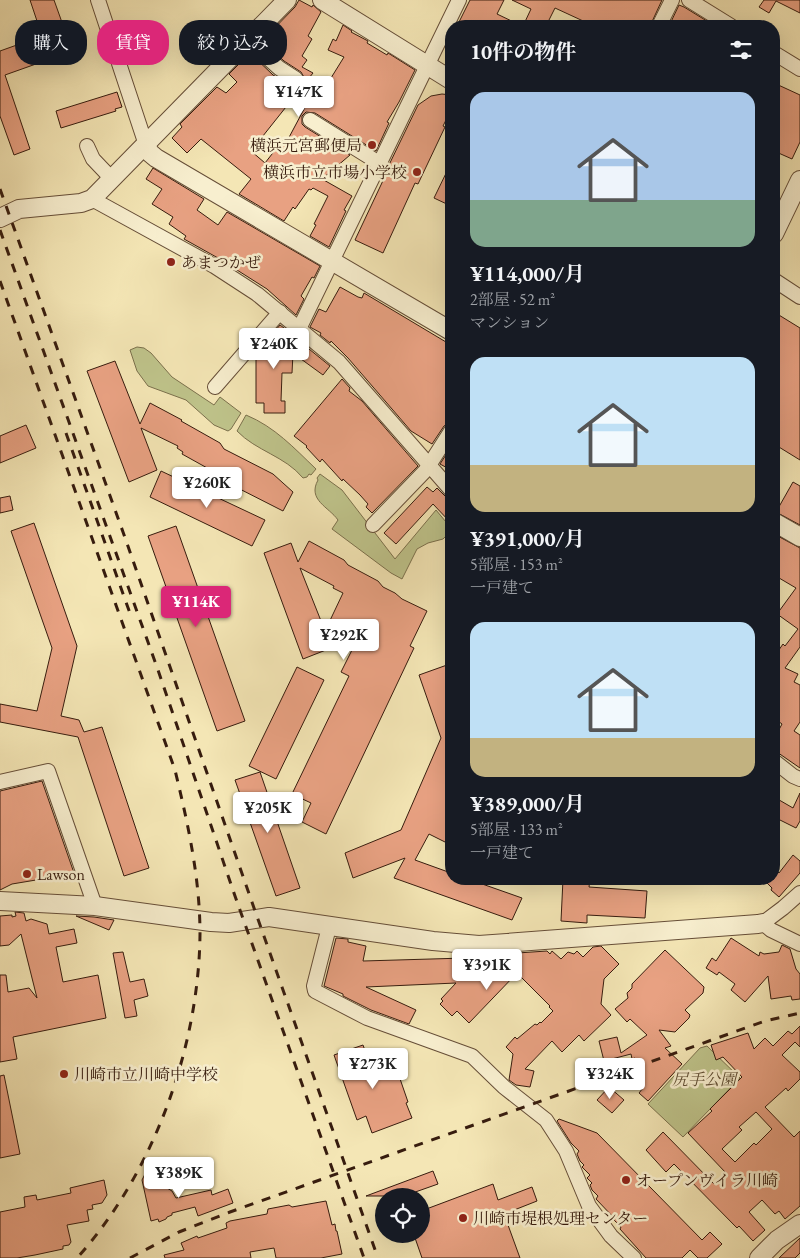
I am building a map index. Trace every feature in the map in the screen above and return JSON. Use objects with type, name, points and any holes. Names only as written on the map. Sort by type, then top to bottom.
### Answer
[{"type":"street","points":[[98,0],[150,154],[445,327]]},
{"type":"street","points":[[268,20],[287,0]]},
{"type":"street","points":[[322,0],[445,76]]},
{"type":"street","points":[[450,20],[459,0]]},
{"type":"street","points":[[662,20],[672,0]]},
{"type":"street","points":[[690,0],[722,20]]},
{"type":"street","points":[[299,329],[445,30]]},
{"type":"street","points":[[780,57],[800,69]]},
{"type":"street","points":[[0,218],[19,209],[80,203],[92,200],[224,65]]},
{"type":"street","points":[[276,65],[296,79]]},
{"type":"street","points":[[310,120],[379,163]]},
{"type":"street","points":[[86,146],[93,159],[112,179]]},
{"type":"street","points":[[780,222],[800,180]]},
{"type":"street","points":[[92,200],[214,266],[257,294],[280,312],[339,362],[445,483]]},
{"type":"street","points":[[780,284],[800,297]]},
{"type":"street","points":[[215,386],[280,312]]},
{"type":"street","points":[[373,525],[426,470],[445,440]]},
{"type":"street","points":[[780,525],[800,537]]},
{"type":"street","points":[[780,766],[800,779]]},
{"type":"street","points":[[0,782],[48,771],[95,906]]},
{"type":"street","points":[[0,901],[95,906],[210,922],[229,923],[269,917],[329,927],[479,946],[758,924],[763,923],[800,893]]},
{"type":"street","points":[[763,923],[771,930],[800,944]]},
{"type":"street","points":[[329,927],[314,986],[315,991],[367,1018],[472,1056],[504,1087],[546,1120],[566,1151],[589,1206],[611,1236],[634,1258]]},
{"type":"street","points":[[759,1258],[777,1240],[800,1224]]},
{"type":"green space","points":[[137,347],[144,348],[151,353],[172,377],[214,405],[220,397],[241,413],[231,429],[228,431],[214,425],[186,400],[148,386],[137,371],[130,350]]},
{"type":"green space","points":[[246,415],[275,432],[292,446],[316,469],[311,475],[309,474],[303,478],[288,464],[253,444],[237,431]]},
{"type":"green space","points":[[320,474],[342,490],[395,559],[436,510],[445,521],[445,537],[417,549],[402,579],[391,573],[332,529],[338,520],[317,498],[315,487]]},
{"type":"green space","name":"尻手公園","points":[[707,1046],[740,1078],[683,1137],[648,1104],[700,1048]]},
{"type":"building","points":[[30,0],[54,0],[61,20],[37,20]]},
{"type":"building","points":[[299,0],[312,7],[313,5],[321,12],[308,36],[312,39],[302,56],[307,60],[302,67],[313,73],[251,151],[265,163],[283,140],[286,143],[319,81],[326,86],[344,57],[328,50],[333,39],[336,41],[343,25],[351,32],[368,41],[367,43],[387,55],[388,53],[415,70],[387,122],[389,123],[376,151],[315,113],[306,112],[302,116],[302,124],[305,127],[350,155],[322,179],[352,196],[344,210],[346,211],[329,247],[310,236],[328,196],[313,188],[309,189],[295,209],[293,207],[284,221],[239,194],[251,179],[201,139],[187,153],[172,138],[182,127],[180,124],[217,87],[226,93],[237,82],[229,74],[238,65],[263,65],[273,75],[291,86],[296,88],[303,84],[305,79],[301,72],[287,63],[287,20],[282,20]]},
{"type":"building","points":[[470,0],[504,0],[497,14],[510,20],[460,20]]},
{"type":"building","points":[[512,0],[662,0],[653,20],[581,20],[555,8],[549,20],[526,20],[531,9]]},
{"type":"building","points":[[764,0],[800,0],[800,13],[776,1],[769,13],[759,7]]},
{"type":"building","points":[[679,5],[705,20],[672,20]]},
{"type":"building","points":[[15,46],[15,65],[33,65],[5,75],[30,149],[14,155],[0,116],[0,51]]},
{"type":"building","points":[[780,86],[800,95],[800,142],[792,159],[780,154]]},
{"type":"building","points":[[117,92],[122,107],[115,109],[116,111],[61,128],[56,111]]},
{"type":"building","points":[[445,94],[445,122],[443,126],[445,127],[418,184],[415,183],[383,253],[355,240],[418,105],[431,96]]},
{"type":"building","points":[[153,168],[204,199],[197,210],[218,225],[227,212],[320,266],[301,296],[304,299],[296,315],[267,289],[184,239],[186,236],[169,224],[173,217],[152,204],[162,189],[146,179]]},
{"type":"building","points":[[445,175],[445,203],[434,198]]},
{"type":"building","points":[[340,287],[362,298],[364,293],[445,341],[445,425],[432,444],[411,431],[348,358],[331,341],[330,343],[320,335],[321,333],[310,327],[319,309],[326,312]]},
{"type":"building","points":[[780,316],[800,328],[800,460],[780,448]]},
{"type":"building","points":[[280,325],[284,328],[278,334],[291,334],[295,337],[296,355],[293,353],[292,373],[282,373],[281,401],[285,401],[285,413],[264,413],[264,403],[256,403],[256,353]]},
{"type":"building","points":[[309,349],[330,366],[323,375],[301,359]]},
{"type":"building","points":[[115,361],[140,424],[150,403],[220,443],[224,449],[273,474],[293,492],[283,511],[224,481],[208,471],[209,469],[182,454],[183,452],[177,448],[178,446],[141,428],[157,470],[129,482],[87,371]]},
{"type":"building","points":[[342,379],[350,388],[349,391],[362,401],[418,466],[372,513],[366,507],[368,504],[360,495],[343,479],[342,481],[322,459],[320,462],[307,446],[294,436]]},
{"type":"building","points":[[26,425],[36,448],[0,463],[0,436]]},
{"type":"building","points":[[445,456],[445,467],[440,464]]},
{"type":"building","points":[[161,471],[265,520],[252,546],[150,497]]},
{"type":"building","points":[[793,482],[800,486],[800,525],[780,514],[780,505]]},
{"type":"building","points":[[427,487],[433,492],[437,488],[445,496],[445,517],[433,504],[396,544],[384,533]]},
{"type":"building","points":[[10,496],[13,510],[0,513],[0,498]]},
{"type":"building","points":[[34,523],[77,646],[61,716],[79,720],[84,732],[102,727],[149,868],[124,876],[78,737],[0,722],[0,704],[37,711],[52,648],[11,531]]},
{"type":"building","points":[[176,526],[245,721],[217,731],[148,536]]},
{"type":"building","points":[[780,537],[800,548],[800,647],[785,668],[798,674],[794,682],[800,685],[800,722],[794,731],[800,735],[800,768],[780,754],[780,728],[782,724],[780,722],[780,648],[783,644],[785,646],[798,629],[780,616],[780,610],[796,588],[780,579]]},
{"type":"building","points":[[309,541],[378,581],[383,587],[402,599],[427,611],[410,646],[414,648],[326,834],[302,822],[311,803],[292,794],[349,676],[341,672],[358,638],[346,642],[325,632],[331,648],[303,659],[264,553],[291,543],[298,562]],"holes":[[[300,568],[334,586],[333,588],[343,593],[325,631]]]},
{"type":"building","points":[[445,666],[445,842],[429,834],[415,860],[445,871],[445,885],[485,885],[522,898],[512,920],[394,878],[405,858],[353,878],[345,853],[401,830],[441,738],[419,675]]},
{"type":"building","points":[[297,667],[324,680],[276,779],[249,766]]},
{"type":"building","points":[[260,772],[300,888],[276,896],[235,780]]},
{"type":"building","points":[[42,781],[74,873],[54,880],[54,877],[12,884],[0,890],[0,791]]},
{"type":"building","points":[[800,793],[800,821],[796,828],[780,820],[780,800],[793,808]]},
{"type":"building","points":[[793,855],[800,861],[800,873],[779,897],[771,890],[772,888],[769,885],[780,885],[780,872]]},
{"type":"building","points":[[563,885],[589,885],[589,887],[647,891],[645,918],[587,915],[587,923],[561,921]]},
{"type":"building","points":[[15,912],[24,913],[26,921],[31,919],[47,924],[49,934],[74,929],[77,943],[56,947],[63,982],[98,975],[106,1018],[13,1037],[17,1059],[0,1062],[0,975],[6,975],[8,992],[29,988],[37,998],[21,934],[9,945],[0,946],[0,916],[16,916]]},
{"type":"building","points":[[76,916],[94,917],[114,920],[109,930]]},
{"type":"building","points":[[336,938],[348,939],[348,942],[366,946],[363,961],[465,958],[466,978],[488,955],[547,951],[550,954],[552,951],[561,959],[568,952],[574,954],[577,951],[583,957],[593,947],[601,946],[619,964],[604,979],[601,1004],[611,1015],[584,1041],[579,1035],[562,1052],[552,1041],[525,1069],[534,1071],[530,1087],[516,1085],[509,1080],[513,1054],[506,1047],[515,1037],[517,1039],[535,1024],[541,1023],[553,1011],[517,973],[469,1023],[457,1011],[452,1016],[440,1004],[443,1001],[441,999],[456,983],[366,987],[416,1010],[409,1024],[371,1010],[343,996],[343,994],[324,986]]},
{"type":"building","points":[[731,938],[759,956],[760,952],[764,954],[779,952],[782,945],[790,949],[796,969],[800,974],[800,999],[792,1000],[791,996],[771,999],[768,976],[745,1002],[731,990],[735,984],[719,972],[717,975],[706,968],[712,958],[716,961]]},
{"type":"building","points":[[665,950],[704,987],[703,993],[685,1010],[690,1015],[689,1018],[675,1032],[659,1030],[671,1046],[665,1048],[682,1064],[648,1101],[639,1093],[643,1088],[639,1082],[635,1058],[632,1059],[631,1054],[604,1061],[599,1041],[617,1037],[621,1053],[647,1035],[630,1019],[627,1022],[615,1009],[628,998],[627,993],[632,988],[632,984]]},
{"type":"building","points":[[123,952],[130,982],[144,979],[148,996],[134,1000],[137,1016],[125,1018],[113,953]]},
{"type":"building","points":[[800,1026],[800,1047],[795,1042],[782,1055],[800,1072],[800,1079],[788,1091],[786,1088],[765,1107],[794,1137],[800,1131],[800,1206],[785,1219],[779,1211],[775,1214],[762,1200],[749,1212],[765,1230],[753,1241],[739,1226],[737,1228],[674,1164],[666,1172],[646,1150],[663,1132],[714,1184],[726,1173],[688,1133],[712,1111],[710,1109],[742,1077],[723,1057],[716,1060],[711,1045],[748,1033],[754,1049],[765,1038],[773,1046],[788,1031],[792,1034]],"holes":[[[756,1112],[772,1129],[756,1145],[754,1143],[735,1162],[722,1149],[742,1130],[739,1127]]]},
{"type":"building","points":[[363,1045],[371,1067],[385,1061],[387,1067],[393,1065],[396,1074],[398,1073],[412,1118],[372,1133],[366,1116],[357,1120],[334,1055]]},
{"type":"building","points":[[4,1075],[20,1154],[0,1158],[0,1076]]},
{"type":"building","points":[[609,1087],[624,1100],[612,1113],[597,1100]]},
{"type":"building","points":[[559,1119],[597,1133],[702,1240],[710,1232],[722,1244],[707,1258],[698,1258],[690,1250],[682,1258],[646,1258],[620,1229],[621,1227],[615,1219],[596,1199],[598,1196],[592,1190],[590,1185],[592,1183],[587,1178],[590,1175],[582,1167],[584,1165],[577,1154],[579,1151],[571,1143],[557,1121]]},
{"type":"building","points":[[156,1170],[162,1187],[172,1191],[176,1198],[211,1190],[212,1195],[228,1189],[233,1203],[198,1216],[195,1207],[172,1213],[172,1215],[159,1222],[158,1219],[151,1221],[142,1180],[146,1172]]},
{"type":"building","points":[[433,1171],[438,1184],[427,1188],[387,1188]]},
{"type":"building","points":[[104,1180],[107,1195],[102,1203],[92,1205],[93,1209],[87,1210],[89,1221],[67,1225],[71,1242],[69,1245],[63,1246],[63,1249],[35,1255],[0,1258],[0,1212],[25,1207],[24,1197],[36,1195],[37,1200],[71,1193],[70,1188]]},
{"type":"building","name":"川崎市堤根処理センター","points":[[493,1184],[498,1200],[532,1187],[537,1201],[504,1214],[520,1258],[422,1258],[417,1243],[430,1243],[430,1208]]},
{"type":"building","points":[[326,1201],[332,1225],[335,1224],[342,1254],[321,1258],[276,1258],[274,1248],[250,1252],[251,1258],[165,1258],[164,1255],[184,1250],[181,1243],[197,1236],[198,1238],[227,1228],[226,1223],[230,1221],[267,1214],[268,1209]]},
{"type":"building","points":[[800,1238],[800,1253],[795,1258],[779,1258]]},
{"type":"railway","points":[[0,189],[123,532],[378,1258]]},
{"type":"railway","points":[[0,230],[158,670],[235,896],[364,1258]]},
{"type":"railway","points":[[0,281],[175,770],[189,831],[198,892],[200,934],[198,977],[191,1021],[181,1064],[167,1107],[149,1149],[128,1188],[104,1225],[77,1258]]},
{"type":"railway","points":[[66,433],[132,619]]},
{"type":"railway","points":[[130,1258],[179,1232],[230,1212],[765,1021],[800,1013]]},
{"type":"place","name":"横浜元宮郵便局","points":[[372,145]]},
{"type":"place","name":"横浜市立市場小学校","points":[[417,172]]},
{"type":"place","name":"あまつかぜ","points":[[171,262]]},
{"type":"place","name":"Lawson","points":[[27,874]]},
{"type":"place","name":"川崎市立川崎中学校","points":[[64,1074]]},
{"type":"place","name":"オープンヴイラ川崎","points":[[626,1180]]},
{"type":"place","name":"川崎市堤根処理センター","points":[[463,1218]]}]
